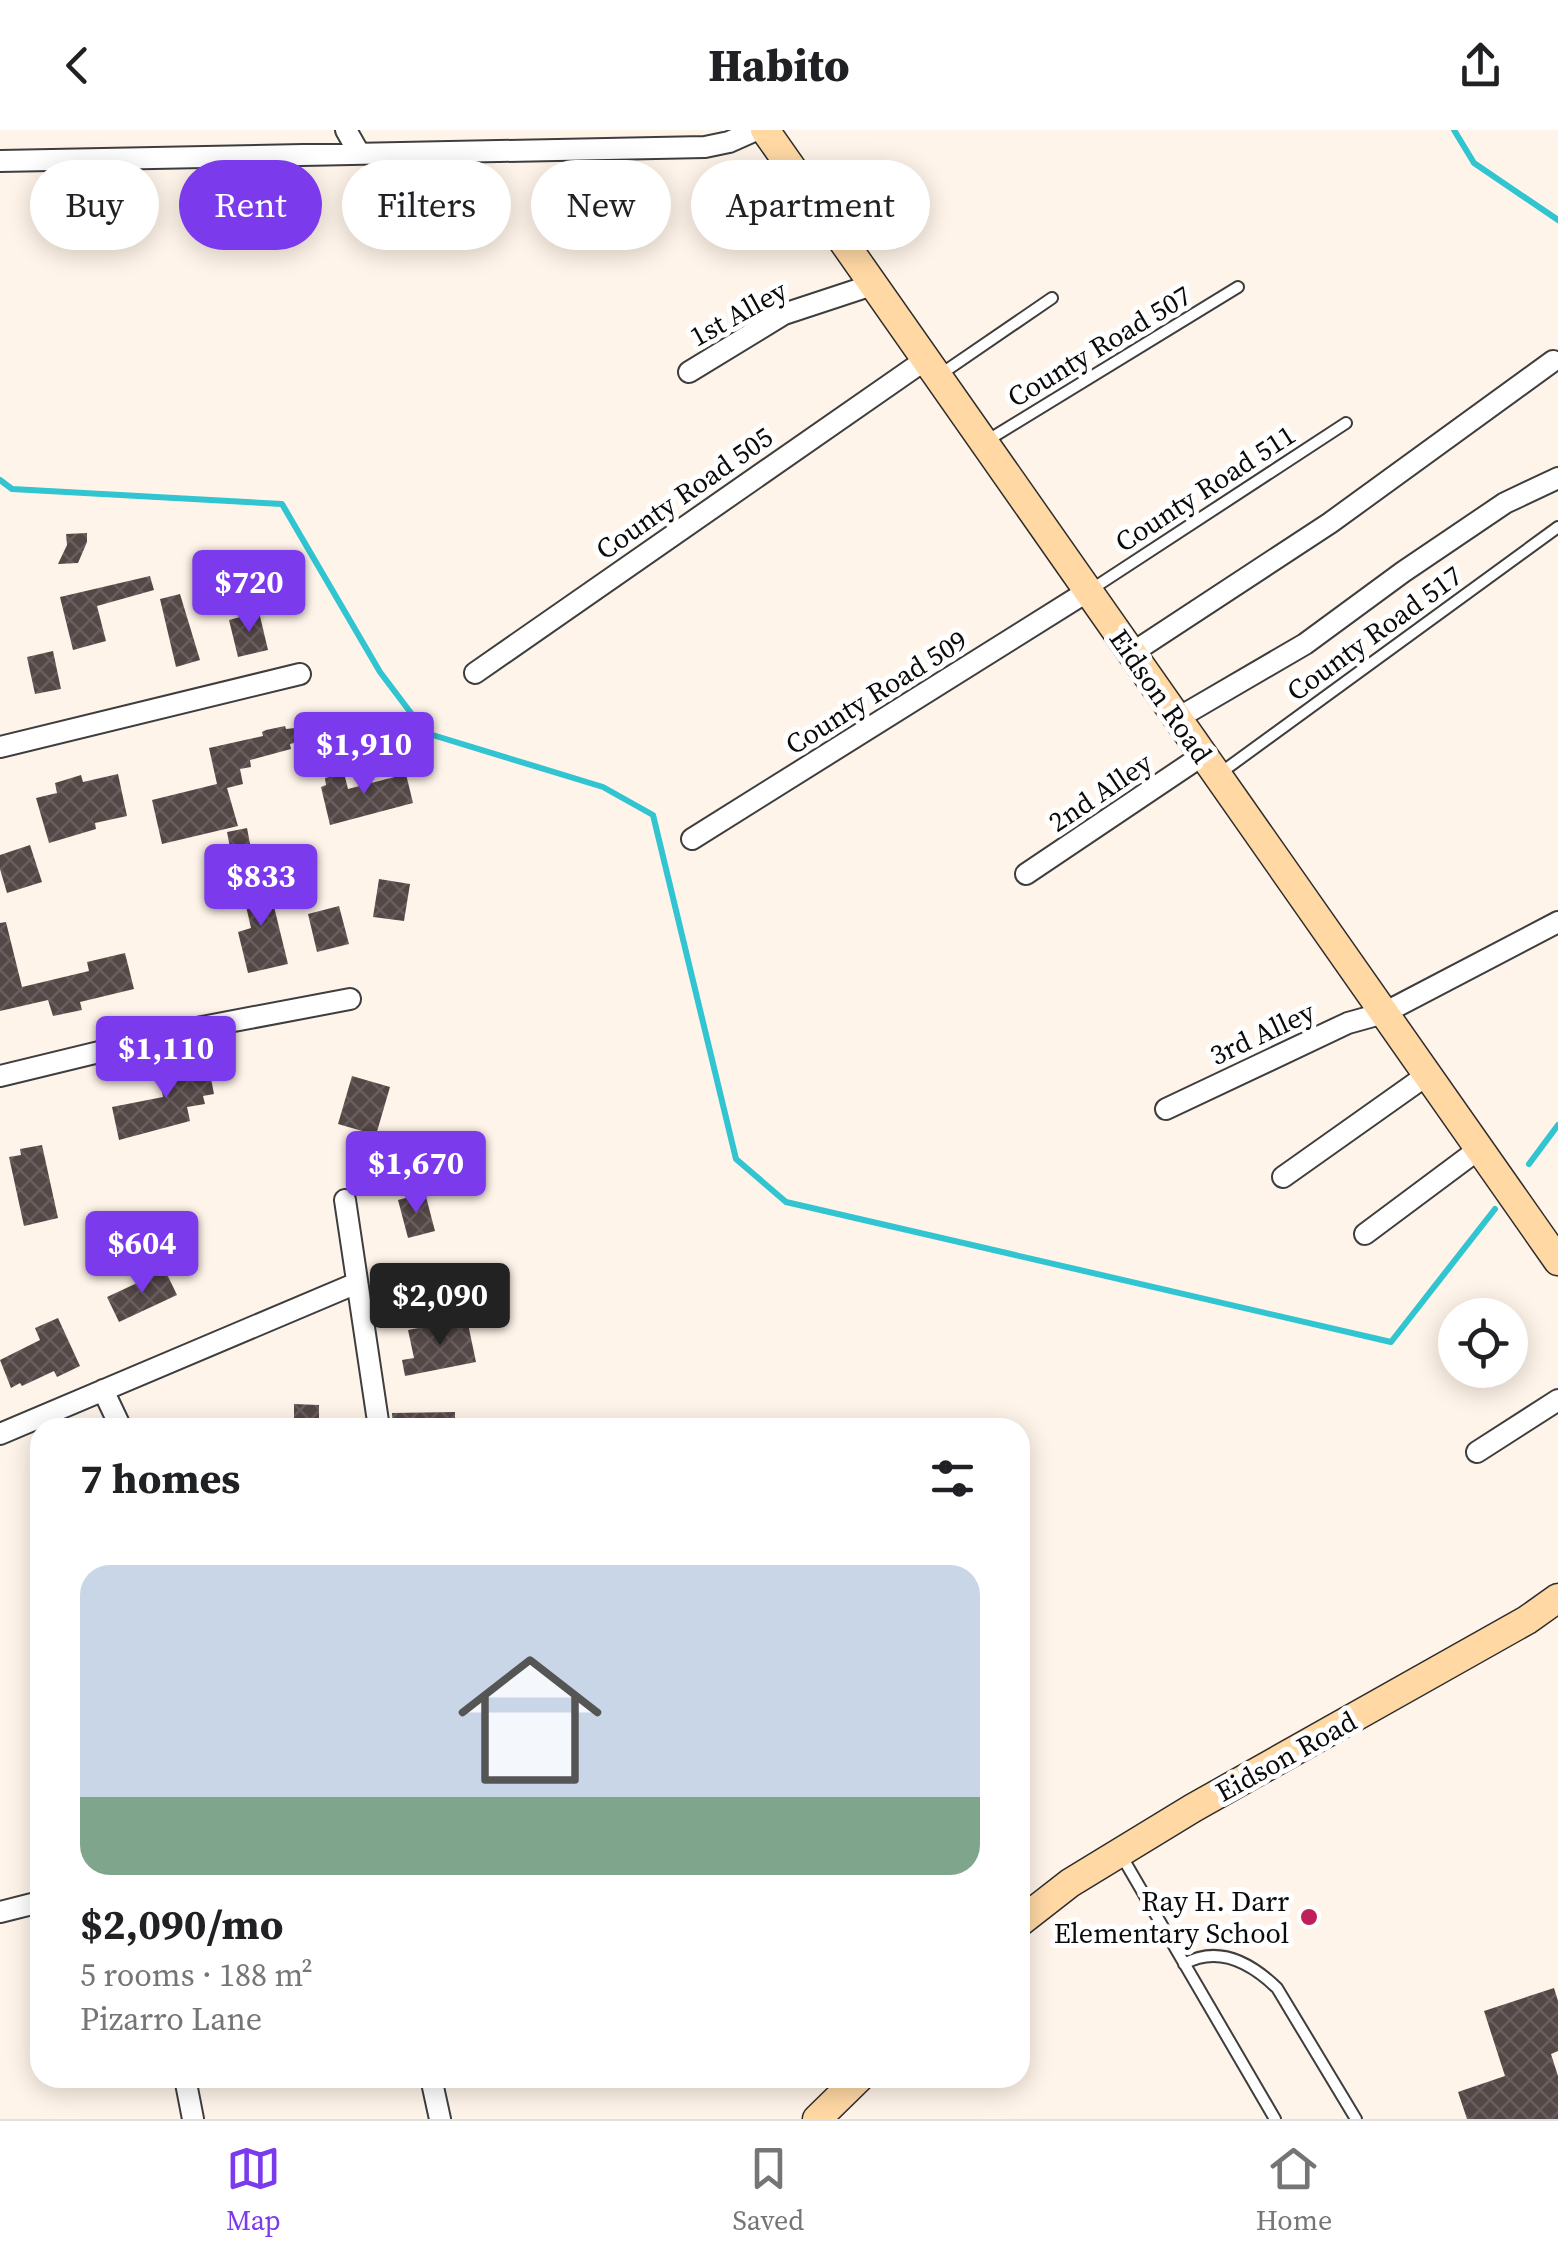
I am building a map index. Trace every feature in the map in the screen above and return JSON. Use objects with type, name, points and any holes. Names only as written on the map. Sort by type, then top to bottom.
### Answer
[{"type":"street","points":[[346,130],[359,153]]},
{"type":"street","points":[[0,161],[705,146],[729,142],[756,130]]},
{"type":"street","name":"Eidson Road","points":[[765,130],[1558,1261]]},
{"type":"street","name":"1st Alley","points":[[689,372],[784,314],[872,285]]},
{"type":"street","points":[[1132,654],[1330,522],[1554,360]]},
{"type":"street","name":"County Road 505","points":[[475,672],[931,368]]},
{"type":"street","points":[[1178,718],[1305,644],[1506,503],[1558,478]]},
{"type":"street","name":"County Road 509","points":[[692,838],[1088,591]]},
{"type":"street","points":[[0,748],[300,674]]},
{"type":"street","name":"2nd Alley","points":[[1026,874],[1210,766]]},
{"type":"street","name":"3rd Alley","points":[[1166,1109],[1348,1024],[1384,1013],[1558,922]]},
{"type":"street","points":[[0,1076],[202,1027],[350,998]]},
{"type":"street","points":[[1283,1177],[1428,1075]]},
{"type":"street","points":[[1365,1234],[1480,1149]]},
{"type":"street","points":[[345,1200],[377,1418]]},
{"type":"street","points":[[38,1418],[357,1283]]},
{"type":"street","points":[[104,1390],[117,1418]]},
{"type":"street","points":[[1476,1452],[1558,1400]]},
{"type":"street","points":[[0,1434],[30,1421]]},
{"type":"street","name":"Eidson Road","points":[[1030,1914],[1070,1883],[1193,1808],[1528,1620],[1558,1598]]},
{"type":"street","points":[[0,1912],[30,1904]]},
{"type":"street","points":[[187,2088],[193,2119]]},
{"type":"street","points":[[433,2088],[440,2119]]},
{"type":"street","points":[[817,2119],[849,2088]]},
{"type":"lane","name":"County Road 507","points":[[984,443],[1238,287]]},
{"type":"lane","points":[[931,368],[1052,298]]},
{"type":"lane","name":"County Road 511","points":[[1088,591],[1346,422]]},
{"type":"lane","name":"County Road 517","points":[[1210,766],[1558,528]]},
{"type":"lane","points":[[1120,1854],[1275,2119]]},
{"type":"lane","points":[[1184,1964],[1208,1954],[1225,1956],[1263,1974],[1277,1988],[1356,2119]]},
{"type":"building","points":[[87,533],[78,563],[58,564],[67,545],[66,534]]},
{"type":"building","points":[[150,576],[154,590],[97,606],[106,641],[73,650],[60,597]]},
{"type":"building","points":[[180,594],[200,660],[176,667],[160,599]]},
{"type":"building","points":[[259,612],[268,650],[238,657],[229,620]]},
{"type":"building","points":[[53,651],[61,689],[35,694],[27,657]]},
{"type":"building","points":[[344,714],[351,738],[326,745],[323,735],[290,744],[291,749],[250,760],[251,767],[240,769],[243,784],[227,788],[238,826],[162,844],[152,800],[217,784],[209,748],[263,736],[266,730],[295,728]]},
{"type":"building","points":[[344,773],[348,789],[406,774],[413,803],[330,825],[321,787],[326,785],[325,778]]},
{"type":"building","points":[[118,774],[127,816],[95,823],[96,829],[49,843],[36,798],[57,793],[55,783],[81,775],[83,782]]},
{"type":"building","points":[[247,828],[251,849],[231,853],[227,832]]},
{"type":"building","points":[[30,845],[42,882],[7,893],[0,855]]},
{"type":"building","points":[[267,878],[288,964],[248,973],[238,932],[251,928],[241,884]]},
{"type":"building","points":[[379,879],[410,884],[404,921],[373,917]]},
{"type":"building","points":[[339,906],[349,944],[317,952],[308,914]]},
{"type":"building","points":[[6,922],[22,987],[89,971],[87,962],[125,953],[134,989],[80,1002],[82,1010],[53,1016],[48,1000],[0,1011],[0,923]]},
{"type":"building","points":[[188,1063],[188,1067],[208,1063],[214,1094],[203,1096],[205,1104],[187,1107],[190,1121],[119,1140],[112,1107],[163,1097],[157,1070]]},
{"type":"building","points":[[352,1076],[390,1087],[376,1135],[338,1124]]},
{"type":"building","points":[[42,1145],[58,1218],[24,1226],[9,1157],[21,1155],[20,1149]]},
{"type":"building","points":[[425,1193],[435,1231],[408,1238],[398,1200]]},
{"type":"building","points":[[165,1270],[177,1295],[119,1322],[107,1297]]},
{"type":"building","points":[[58,1318],[80,1366],[57,1377],[54,1371],[11,1388],[0,1360],[40,1340],[35,1328]]},
{"type":"building","points":[[467,1319],[476,1362],[405,1376],[402,1360],[414,1358],[408,1330]]},
{"type":"building","points":[[294,1404],[319,1405],[319,1418],[294,1418]]},
{"type":"building","points":[[455,1412],[455,1418],[392,1418],[392,1413]]},
{"type":"building","points":[[1554,1988],[1558,2001],[1558,2051],[1551,2054],[1558,2076],[1558,2119],[1467,2119],[1458,2092],[1505,2076],[1484,2011]]},
{"type":"waterway","points":[[1454,130],[1474,163],[1558,220]]},
{"type":"waterway","points":[[0,480],[12,489],[282,504],[380,672],[426,733],[603,787],[653,815],[736,1159],[786,1202],[1391,1342],[1495,1209]]},
{"type":"waterway","points":[[1529,1164],[1558,1125]]},
{"type":"place","name":"Ray H. Darr Elementary School","points":[[1309,1917]]}]
